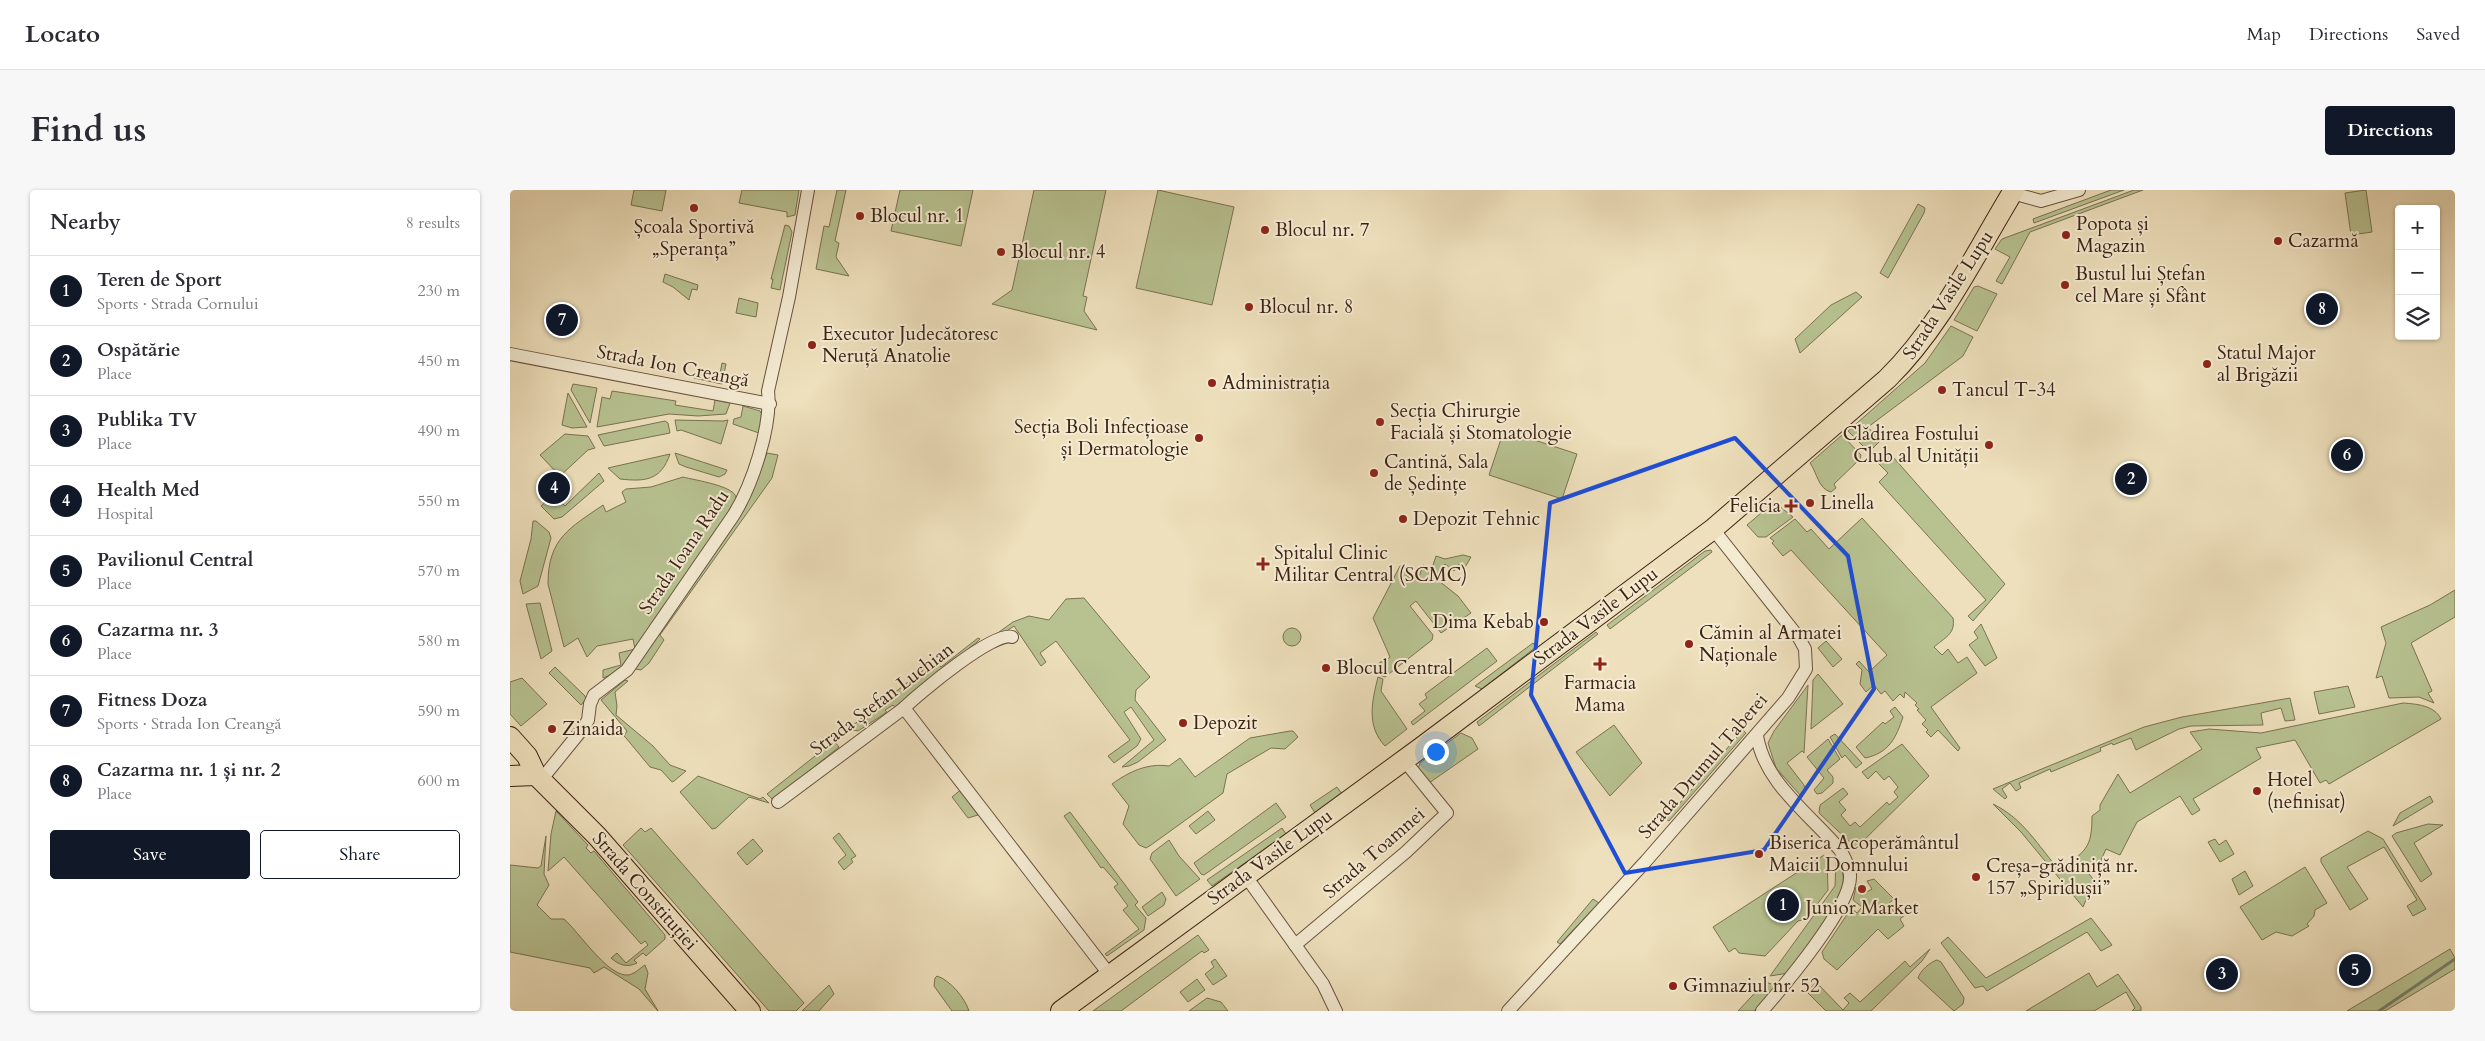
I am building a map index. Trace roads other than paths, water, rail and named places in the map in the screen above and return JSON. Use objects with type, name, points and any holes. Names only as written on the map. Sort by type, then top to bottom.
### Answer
[{"type":"main road","name":"Strada Vasile Lupu","points":[[1061,1011],[1109,974],[1404,760],[1713,529],[1907,360],[1930,329],[2013,191]]},
{"type":"main road","name":"Strada Constituției","points":[[510,736],[526,756],[539,778],[598,836],[750,1011]]},
{"type":"main road","points":[[510,776],[539,778]]},
{"type":"street","name":"Strada Ioana Radu","points":[[539,778],[584,727],[588,720],[590,704],[594,695],[626,670],[739,507],[752,471],[770,404],[768,391],[789,298],[808,190]]},
{"type":"street","points":[[2013,191],[2041,201],[2079,190]]},
{"type":"street","name":"Strada Ion Creangă","points":[[510,354],[770,404]]},
{"type":"street","name":"Strada Drumul Taberei","points":[[1508,1011],[1646,861],[1757,736],[1803,677],[1806,669],[1805,649],[1799,638],[1713,529]]},
{"type":"street","name":"Strada Ștefan Luchian","points":[[778,802],[904,708],[918,693],[978,650],[1006,636],[1012,637]]},
{"type":"street","points":[[904,708],[1109,974]]},
{"type":"street","points":[[1757,736],[1759,748],[1769,770],[1840,850],[1847,862],[1851,877],[1835,916],[1808,955],[1762,1011]]},
{"type":"street","name":"Strada Toamnei","points":[[1295,945],[1406,852],[1448,812],[1404,760]]},
{"type":"street","points":[[1245,875],[1323,984],[1336,1011]]},
{"type":"waterway","points":[[2379,1011],[2455,959]]},
{"type":"place","name":"Școala Sportivă „Speranța”","points":[[694,208]]},
{"type":"place","name":"Blocul nr. 1","points":[[860,216]]},
{"type":"place","name":"Blocul nr. 7","points":[[1265,230]]},
{"type":"place","name":"Popota și Magazin","points":[[2066,235]]},
{"type":"place","name":"Cazarmă","points":[[2278,241]]},
{"type":"place","name":"Blocul nr. 4","points":[[1001,252]]},
{"type":"place","name":"Bustul lui Ștefan cel Mare și Sfânt","points":[[2065,285]]},
{"type":"place","name":"Blocul nr. 8","points":[[1249,307]]},
{"type":"place","name":"Cazarma nr. 1 și nr. 2","points":[[2322,309]]},
{"type":"place","name":"Fitness Doza","points":[[562,320]]},
{"type":"place","name":"Executor Judecătoresc Neruță Anatolie","points":[[812,345]]},
{"type":"place","name":"Statul Major al Brigăzii","points":[[2207,364]]},
{"type":"place","name":"Administrația","points":[[1212,383]]},
{"type":"place","name":"Tancul T-34","points":[[1942,390]]},
{"type":"place","name":"Secția Chirurgie Facială și Stomatologie","points":[[1380,422]]},
{"type":"place","name":"Secția Boli Infecțioase și Dermatologie","points":[[1199,438]]},
{"type":"place","name":"Clădirea Fostului Club al Unității","points":[[1989,445]]},
{"type":"place","name":"Cazarma nr. 3","points":[[2347,455]]},
{"type":"place","name":"Cantină, Sala de Ședințe","points":[[1374,473]]},
{"type":"place","name":"Ospătărie","points":[[2131,479]]},
{"type":"place","name":"Health Med","points":[[554,488]]},
{"type":"place","name":"Linella","points":[[1810,503]]},
{"type":"place","name":"Felicia","points":[[1791,506]]},
{"type":"place","name":"Depozit Tehnic","points":[[1403,519]]},
{"type":"place","name":"Spitalul Clinic Militar Central (SCMC)","points":[[1263,564]]},
{"type":"place","name":"Dima Kebab","points":[[1544,622]]},
{"type":"place","name":"Cămin al Armatei Naționale","points":[[1689,644]]},
{"type":"place","name":"Farmacia Mama","points":[[1600,664]]},
{"type":"place","name":"Blocul Central","points":[[1326,668]]},
{"type":"place","name":"Depozit","points":[[1183,723]]},
{"type":"place","name":"Zinaida","points":[[552,729]]},
{"type":"place","name":"Hotel (nefinisat)","points":[[2257,791]]},
{"type":"place","name":"Biserica Acoperământul Maicii Domnului","points":[[1759,854]]},
{"type":"place","name":"Creșa-grădiniță nr. 157 „Spiridușii”","points":[[1976,877]]},
{"type":"place","name":"Junior Market","points":[[1862,889]]},
{"type":"place","name":"Teren de Sport","points":[[1783,905]]},
{"type":"place","name":"Pavilionul Central","points":[[2355,970]]},
{"type":"place","name":"Publika TV","points":[[2222,974]]},
{"type":"place","name":"Gimnaziul nr. 52","points":[[1673,986]]}]
